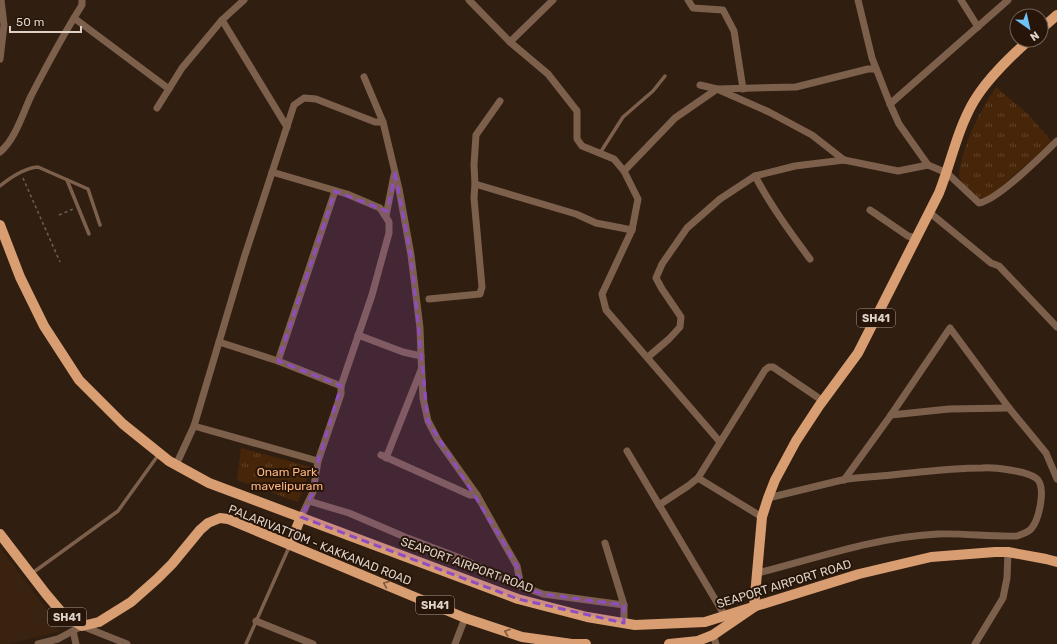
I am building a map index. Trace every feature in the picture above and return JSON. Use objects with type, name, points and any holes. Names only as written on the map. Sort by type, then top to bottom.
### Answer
[{"type":"main road","points":[[1049,23],[1057,16]]},
{"type":"main road","name":"SH41","points":[[754,607],[762,517],[775,480],[796,441],[858,353],[947,173],[955,144],[974,101],[988,81],[1022,48]]},
{"type":"main road","name":"SEAPORT AIRPORT ROAD","points":[[0,225],[20,277],[44,326],[79,380],[123,424],[176,466],[209,483],[518,599],[587,617],[635,625],[705,622],[859,574],[931,557],[1008,552],[1057,562]]},
{"type":"main road","name":"PALARIVATTOM - KAKKANAD ROAD","points":[[77,628],[99,622],[131,602],[172,564],[200,530],[214,520],[220,518],[228,519],[290,544],[465,618],[522,637],[572,644],[586,644]]},
{"type":"main road","points":[[290,544],[301,518]]},
{"type":"main road","name":"SH41","points":[[0,534],[62,614],[77,628]]},
{"type":"main road","points":[[669,644],[713,641],[754,607]]},
{"type":"street","points":[[0,59],[4,25],[1,0]]},
{"type":"street","points":[[0,152],[5,148],[16,129],[56,48],[82,5],[82,0]]},
{"type":"street","points":[[157,108],[182,68],[222,20],[244,0]]},
{"type":"street","points":[[469,0],[510,42],[548,74],[577,112],[577,139],[582,146],[614,159],[624,171],[638,199],[632,230],[602,294],[606,310],[720,442]]},
{"type":"street","points":[[510,42],[553,0]]},
{"type":"street","points":[[688,0],[692,8],[723,10],[734,31],[743,89]]},
{"type":"street","points":[[858,0],[872,58],[890,104],[899,124],[928,166]]},
{"type":"street","points":[[961,0],[978,27]]},
{"type":"street","points":[[890,104],[1008,0]]},
{"type":"street","points":[[74,18],[169,89]]},
{"type":"street","points":[[222,20],[287,128]]},
{"type":"street","points":[[624,171],[675,118],[717,89],[796,87],[868,69],[876,69]]},
{"type":"street","points":[[364,77],[383,122],[395,173],[411,255],[420,328],[423,398],[428,421],[438,440],[476,495],[517,566],[521,586]]},
{"type":"street","points":[[700,84],[717,89],[769,112],[812,136],[844,160]]},
{"type":"street","points":[[176,466],[194,426],[244,258],[294,105],[304,98],[316,99],[375,122],[383,122]]},
{"type":"street","points":[[429,298],[480,294],[482,286],[474,198],[476,135],[500,101]]},
{"type":"street","points":[[648,357],[669,339],[680,327],[681,317],[656,278],[662,264],[687,228],[720,199],[755,176],[795,166],[844,160],[898,171],[928,166],[947,173],[980,203],[989,200],[1057,141]]},
{"type":"street","points":[[272,172],[348,194],[380,208],[389,222],[389,233],[372,295],[318,462],[313,492],[301,518]]},
{"type":"street","points":[[386,216],[395,173]]},
{"type":"street","points":[[755,176],[779,218],[810,259]]},
{"type":"street","points":[[475,184],[576,214],[596,223],[632,230]]},
{"type":"street","points":[[278,361],[335,191]]},
{"type":"street","points":[[870,210],[908,236],[916,238]]},
{"type":"street","points":[[929,212],[991,263],[999,266],[1057,327]]},
{"type":"street","points":[[844,480],[891,415],[950,328],[1009,408],[1046,453],[1057,479]]},
{"type":"street","points":[[358,335],[403,352],[421,356]]},
{"type":"street","points":[[219,342],[278,361],[342,386]]},
{"type":"street","points":[[659,505],[698,478],[765,370],[769,367],[773,367],[823,401]]},
{"type":"street","points":[[422,368],[383,456],[470,495],[476,495]]},
{"type":"street","points":[[891,415],[949,409],[1009,408]]},
{"type":"street","points":[[194,426],[318,462]]},
{"type":"street","points":[[627,451],[725,616]]},
{"type":"street","points":[[758,573],[853,547],[896,539],[937,534],[1017,536],[1024,534],[1031,528],[1037,514],[1042,494],[1041,485],[1036,478],[1030,475],[1010,470],[983,467],[914,472],[844,480],[768,498]]},
{"type":"street","points":[[698,478],[762,517]]},
{"type":"street","points":[[309,501],[349,513],[405,537],[460,558],[521,586],[543,594],[624,605]]},
{"type":"street","points":[[605,543],[624,605],[624,623]]},
{"type":"street","points":[[975,644],[1003,598],[1007,578],[1008,552]]},
{"type":"street","points":[[455,644],[465,618]]},
{"type":"street","points":[[256,621],[313,644]]},
{"type":"street","points":[[38,644],[58,639],[77,628],[127,644]]},
{"type":"street","points":[[76,644],[77,628]]},
{"type":"lane","points":[[600,153],[623,117],[653,91],[665,76]]},
{"type":"lane","points":[[0,186],[30,167],[38,167],[88,189],[100,225]]},
{"type":"lane","points":[[67,180],[89,234]]},
{"type":"lane","points":[[31,575],[118,511],[160,453]]},
{"type":"lane","points":[[246,644],[290,544]]},
{"type":"path","points":[[24,179],[60,262]]},
{"type":"path","points":[[59,215],[78,207]]},
{"type":"highlighted area","points":[[395,173],[411,255],[428,421],[517,566],[521,586],[543,594],[624,605],[624,623],[518,599],[301,517],[313,492],[318,461],[341,386],[278,361],[335,191],[387,211]]},
{"type":"shaded area","points":[[0,547],[51,615],[60,631],[10,644],[0,644]]},
{"type":"green space","points":[[996,87],[1029,115],[1052,142],[988,198],[981,199],[964,185],[959,175],[959,170],[971,133]]},
{"type":"green space","name":"Onam Park mavelipuram","points":[[241,448],[311,467],[298,502],[237,480]]}]
